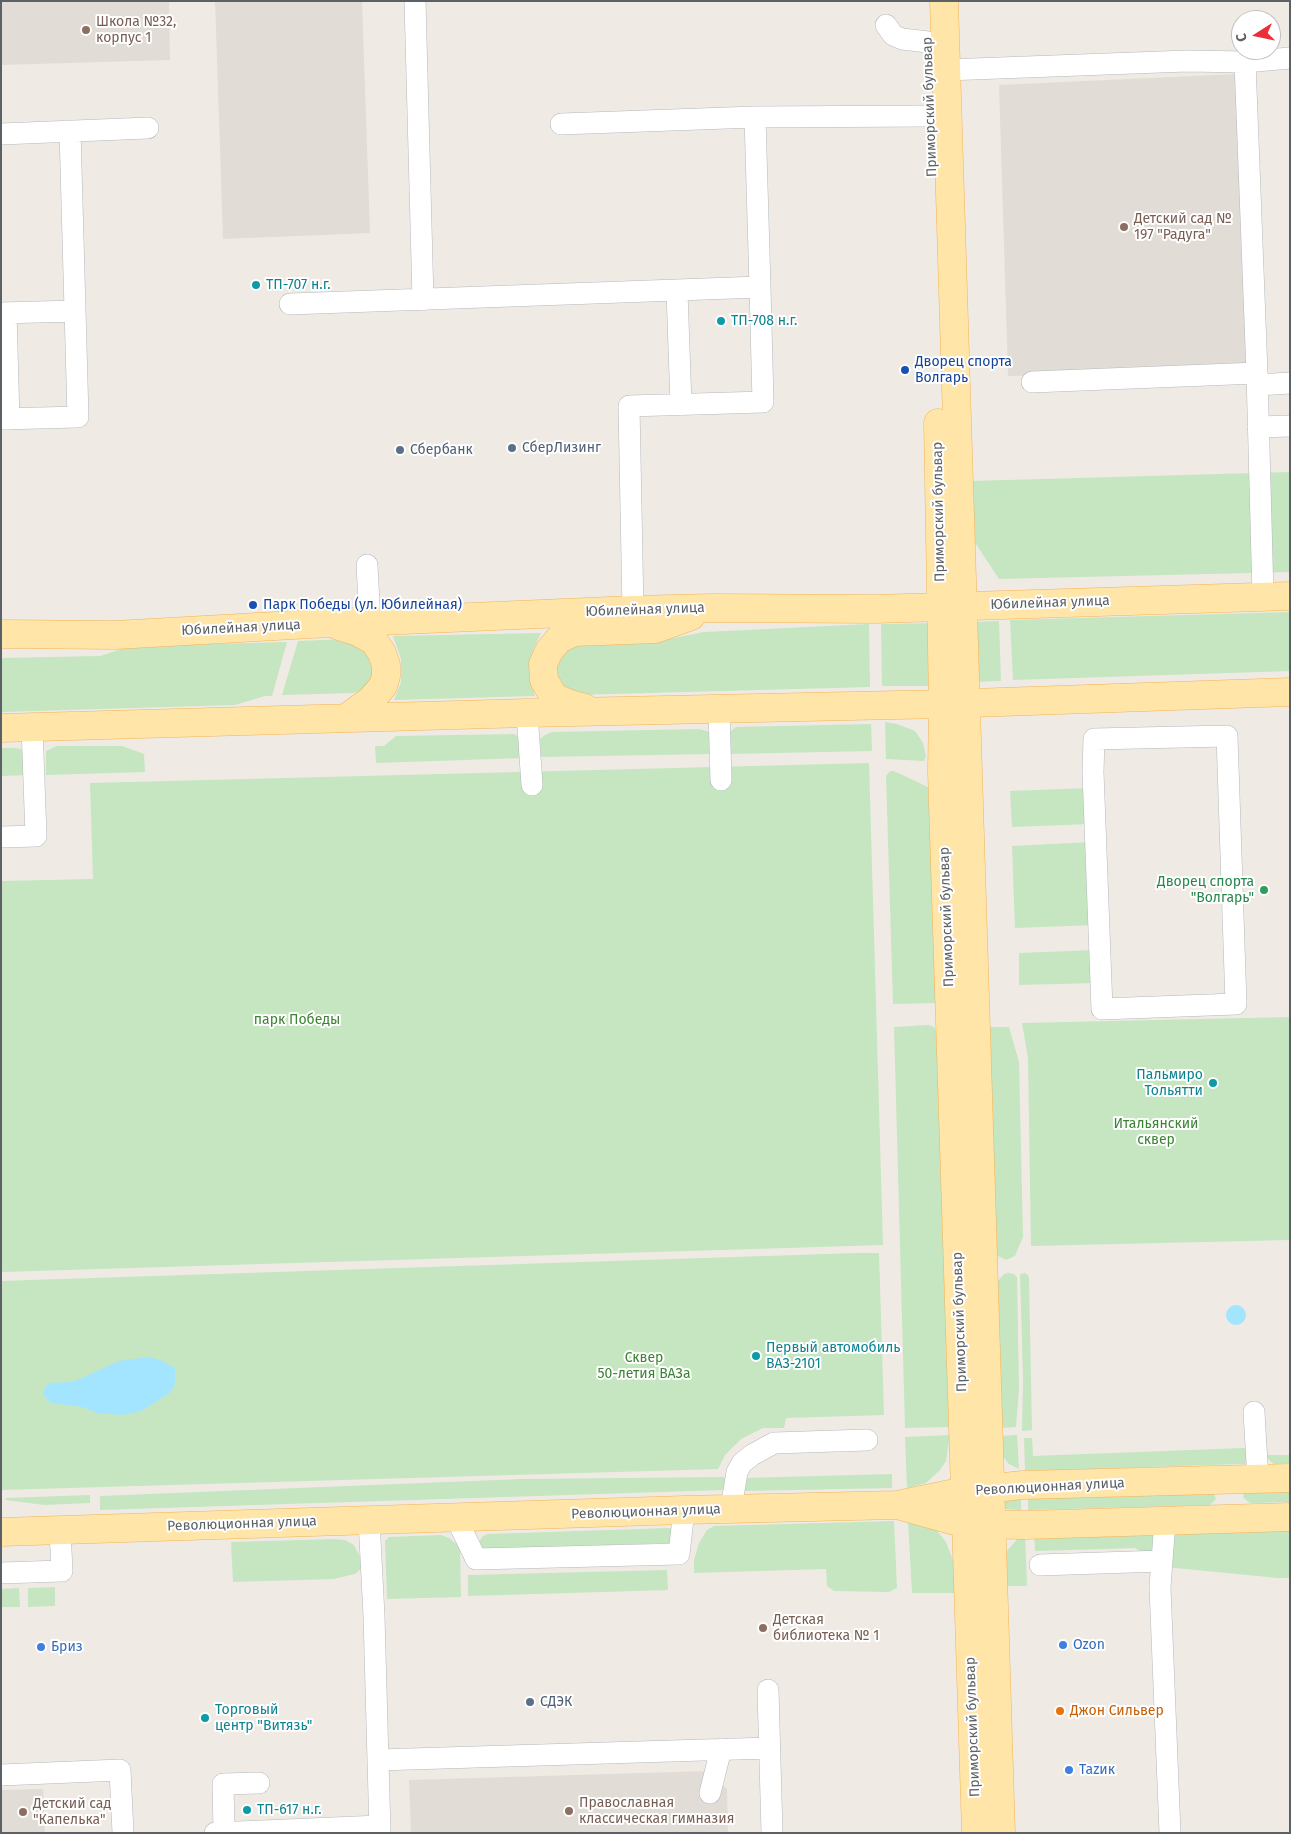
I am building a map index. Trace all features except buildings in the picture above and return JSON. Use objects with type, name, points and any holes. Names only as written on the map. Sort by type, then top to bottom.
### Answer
[{"type":"main road","name":"Приморский бульвар","points":[[927,1],[930,116],[952,606],[954,704],[942,772],[979,1524],[976,1833]]},
{"type":"main road","points":[[944,1],[952,606]]},
{"type":"main road","name":"Юбилейная улица","points":[[1,634],[115,635],[633,610],[713,608],[875,609],[1290,596]]},
{"type":"main road","points":[[604,712],[570,704],[554,696],[544,680],[543,664],[549,651],[559,639],[574,632],[655,629],[713,608]]},
{"type":"main road","points":[[331,624],[358,632],[374,641],[382,653],[386,665],[386,676],[383,686],[371,700],[346,718]]},
{"type":"main road","points":[[1,650],[80,646],[115,635]]},
{"type":"main road","points":[[13,726],[954,704],[1290,692]]},
{"type":"main road","name":"Революционная улица","points":[[1,1532],[898,1505],[978,1489],[1024,1485],[1290,1478]]},
{"type":"main road","points":[[1228,1480],[1229,1520]]},
{"type":"main road","points":[[898,1505],[979,1524],[1026,1526],[1290,1517]]},
{"type":"main road","points":[[979,1524],[1001,1833]]},
{"type":"street","points":[[415,1],[424,300]]},
{"type":"street","points":[[886,25],[893,35],[902,39],[928,42]]},
{"type":"street","points":[[946,70],[1203,61],[1246,62],[1290,58]]},
{"type":"street","points":[[1246,62],[1263,596]]},
{"type":"street","points":[[561,124],[755,117],[930,116]]},
{"type":"street","points":[[633,610],[629,406],[763,402],[755,117]]},
{"type":"street","points":[[1,134],[148,128]]},
{"type":"street","points":[[70,131],[78,417],[5,419],[3,313],[74,311]]},
{"type":"street","points":[[290,304],[760,287]]},
{"type":"street","points":[[677,291],[681,405]]},
{"type":"street","points":[[1032,382],[1257,379],[1290,384]]},
{"type":"street","points":[[1258,427],[1290,426]]},
{"type":"street","points":[[367,565],[370,622]]},
{"type":"street","points":[[719,710],[721,780]]},
{"type":"street","points":[[527,713],[532,785]]},
{"type":"street","points":[[1,837],[36,836],[13,726]]},
{"type":"street","points":[[1227,736],[1236,1004],[1185,1006],[1102,1009],[1094,739],[1227,736]]},
{"type":"street","points":[[1254,1412],[1258,1480]]},
{"type":"street","points":[[731,1510],[737,1472],[742,1463],[774,1443],[868,1440]]},
{"type":"street","points":[[456,1518],[476,1558],[679,1554],[684,1510]]},
{"type":"street","points":[[215,1833],[380,1829],[374,1616],[369,1520]]},
{"type":"street","points":[[1165,1521],[1160,1587],[1170,1833]]},
{"type":"street","points":[[1,1573],[62,1571],[60,1530]]},
{"type":"street","points":[[1040,1564],[1162,1561]]},
{"type":"street","points":[[768,1690],[772,1833]]},
{"type":"street","points":[[378,1760],[769,1748]]},
{"type":"street","points":[[710,1793],[721,1749]]},
{"type":"street","points":[[1,1775],[120,1770],[123,1833]]},
{"type":"street","points":[[224,1832],[223,1784],[259,1783]]},
{"type":"shaded area","name":"Школа №32, корпус 1","points":[[1,1],[169,1],[170,60],[1,65]]},
{"type":"shaded area","points":[[215,1],[362,1],[370,233],[223,239]]},
{"type":"shaded area","name":"Детский сад № 197 \"Радуга\"","points":[[1237,74],[1251,370],[1008,376],[999,85]]},
{"type":"shaded area","name":"Православная классическая гимназия","points":[[708,1771],[727,1789],[728,1833],[411,1833],[409,1780]]},
{"type":"shaded area","name":"Детский сад \"Капелька\"","points":[[43,1789],[45,1833],[1,1833],[1,1790]]},
{"type":"green space","points":[[1290,472],[1290,572],[999,579],[974,541],[972,481]]},
{"type":"green space","points":[[1290,612],[1290,671],[1013,680],[1010,620]]},
{"type":"green space","points":[[999,621],[1001,681],[973,682],[971,622]]},
{"type":"green space","points":[[936,623],[937,686],[882,686],[881,624]]},
{"type":"green space","points":[[869,624],[870,687],[575,695],[566,691],[555,674],[558,655],[573,643],[669,639],[704,632]]},
{"type":"green space","points":[[541,633],[533,650],[530,678],[535,696],[394,700],[401,682],[401,659],[393,636]]},
{"type":"green space","points":[[346,639],[367,646],[375,677],[361,691],[353,693],[282,695],[298,641]]},
{"type":"green space","points":[[287,642],[272,696],[265,696],[235,705],[1,712],[1,658],[100,656],[130,646]]},
{"type":"green space","points":[[885,722],[897,724],[915,731],[923,743],[926,756],[924,761],[886,759]]},
{"type":"green space","points":[[871,724],[872,751],[729,754],[729,733],[736,727]]},
{"type":"green space","points":[[699,729],[713,735],[713,754],[541,757],[540,739],[552,732]]},
{"type":"green space","points":[[514,734],[520,738],[523,758],[376,763],[375,746],[384,746],[396,736]]},
{"type":"green space","points":[[57,746],[122,746],[144,754],[145,772],[46,775],[46,751]]},
{"type":"green space","points":[[1,748],[25,750],[29,775],[1,776]]},
{"type":"green space","name":"парк Победы","points":[[869,763],[883,1245],[1,1272],[1,881],[93,879],[90,783]]},
{"type":"green space","points":[[890,771],[894,771],[934,790],[939,1003],[893,1004],[886,776]]},
{"type":"green space","points":[[1089,788],[1090,824],[1012,827],[1010,791]]},
{"type":"green space","points":[[1091,842],[1094,925],[1015,928],[1012,846]]},
{"type":"green space","points":[[1095,950],[1096,983],[1019,985],[1019,953]]},
{"type":"green space","name":"Итальянский сквер","points":[[1290,1017],[1290,1240],[1031,1246],[1028,1058],[1022,1023]]},
{"type":"green space","points":[[929,1025],[934,1027],[939,1036],[949,1427],[905,1428],[894,1027]]},
{"type":"green space","points":[[988,1027],[1009,1027],[1019,1062],[1023,1237],[1015,1256],[1006,1260],[996,1255]]},
{"type":"green space","name":"Сквер 50-летия ВАЗа","points":[[879,1253],[884,1415],[786,1418],[784,1428],[763,1428],[741,1439],[725,1455],[718,1469],[1,1490],[1,1281]]},
{"type":"green space","points":[[1009,1273],[1017,1277],[1019,1389],[1016,1427],[1000,1428],[997,1282],[1004,1274]]},
{"type":"green space","points":[[1025,1273],[1029,1279],[1032,1430],[1022,1431],[1023,1379],[1020,1274]]},
{"type":"green space","points":[[950,1435],[946,1461],[940,1470],[926,1483],[907,1488],[905,1437]]},
{"type":"green space","points":[[1017,1435],[1019,1469],[1009,1464],[1001,1454],[1000,1436]]},
{"type":"green space","points":[[1024,1438],[1032,1438],[1033,1456],[1244,1448],[1248,1450],[1249,1461],[1245,1464],[1032,1471],[1025,1470]]},
{"type":"green space","points":[[1266,1455],[1290,1455],[1290,1463],[1274,1464]]},
{"type":"green space","points":[[892,1474],[892,1488],[744,1491],[744,1478]]},
{"type":"green space","points":[[723,1477],[727,1479],[724,1490],[100,1510],[100,1496],[522,1479]]},
{"type":"green space","points":[[1290,1488],[1290,1502],[1252,1503],[1243,1497],[1244,1493]]},
{"type":"green space","points":[[1213,1492],[1216,1499],[1210,1505],[1028,1510],[1028,1495]]},
{"type":"green space","points":[[90,1495],[90,1503],[44,1505],[6,1500],[6,1498]]},
{"type":"green space","points":[[1021,1496],[1021,1510],[1005,1509],[1004,1498]]},
{"type":"green space","points":[[894,1521],[897,1588],[889,1592],[834,1591],[827,1586],[826,1569],[694,1573],[694,1560],[699,1543],[707,1530],[714,1526]]},
{"type":"green space","points":[[908,1521],[934,1527],[946,1542],[953,1560],[956,1593],[912,1593]]},
{"type":"green space","points":[[1290,1526],[1290,1578],[1165,1567],[1171,1532]]},
{"type":"green space","points":[[670,1528],[673,1530],[670,1543],[489,1549],[483,1548],[479,1542],[483,1536],[488,1534]]},
{"type":"green space","points":[[1152,1533],[1156,1538],[1152,1551],[1140,1551],[1135,1548],[1035,1551],[1034,1534]]},
{"type":"green space","points":[[441,1535],[449,1538],[460,1547],[461,1597],[387,1599],[385,1541],[389,1537]]},
{"type":"green space","points":[[1025,1535],[1027,1586],[1004,1586],[1007,1551],[1019,1537]]},
{"type":"green space","points":[[345,1540],[354,1545],[362,1561],[361,1569],[355,1574],[334,1579],[233,1582],[231,1542]]},
{"type":"green space","points":[[667,1570],[668,1590],[468,1596],[468,1575]]},
{"type":"green space","points":[[55,1587],[55,1606],[28,1607],[28,1588]]},
{"type":"green space","points":[[19,1588],[20,1607],[1,1607],[1,1589]]},
{"type":"water","points":[[1236,1305],[1243,1308],[1246,1315],[1243,1322],[1236,1325],[1229,1322],[1226,1315],[1229,1308]]},
{"type":"water","points":[[149,1357],[160,1360],[175,1368],[175,1384],[170,1393],[141,1411],[123,1415],[97,1413],[83,1407],[51,1403],[43,1395],[49,1383],[71,1382],[119,1361]]},
{"type":"place","name":"Школа №32, корпус 1","points":[[86,30]]},
{"type":"place","name":"Детский сад № 197 \"Радуга\"","points":[[1124,227]]},
{"type":"place","name":"ТП-707 н.г.","points":[[256,285]]},
{"type":"place","name":"ТП-708 н.г.","points":[[721,321]]},
{"type":"place","name":"Дворец спорта Волгарь","points":[[905,370]]},
{"type":"place","name":"СберЛизинг","points":[[512,448]]},
{"type":"place","name":"Сбербанк","points":[[400,450]]},
{"type":"place","name":"Парк Победы (ул. Юбилейная)","points":[[253,605]]},
{"type":"place","name":"Дворец спорта \"Волгарь\"","points":[[1264,890]]},
{"type":"place","name":"Пальмиро Тольятти","points":[[1213,1083]]},
{"type":"place","name":"Первый автомобиль ВАЗ-2101","points":[[756,1356]]},
{"type":"place","name":"Детская библиотека № 1","points":[[763,1628]]},
{"type":"place","name":"Ozon","points":[[1063,1645]]},
{"type":"place","name":"Бриз","points":[[41,1647]]},
{"type":"place","name":"СДЭК","points":[[530,1702]]},
{"type":"place","name":"Джон Сильвер","points":[[1060,1711]]},
{"type":"place","name":"Торговый центр \"Витязь\"","points":[[205,1718]]},
{"type":"place","name":"Таzик","points":[[1069,1770]]},
{"type":"place","name":"ТП-617 н.г.","points":[[247,1810]]},
{"type":"place","name":"Православная классическая гимназия","points":[[569,1811]]},
{"type":"place","name":"Детский сад \"Капелька\"","points":[[23,1812]]}]
